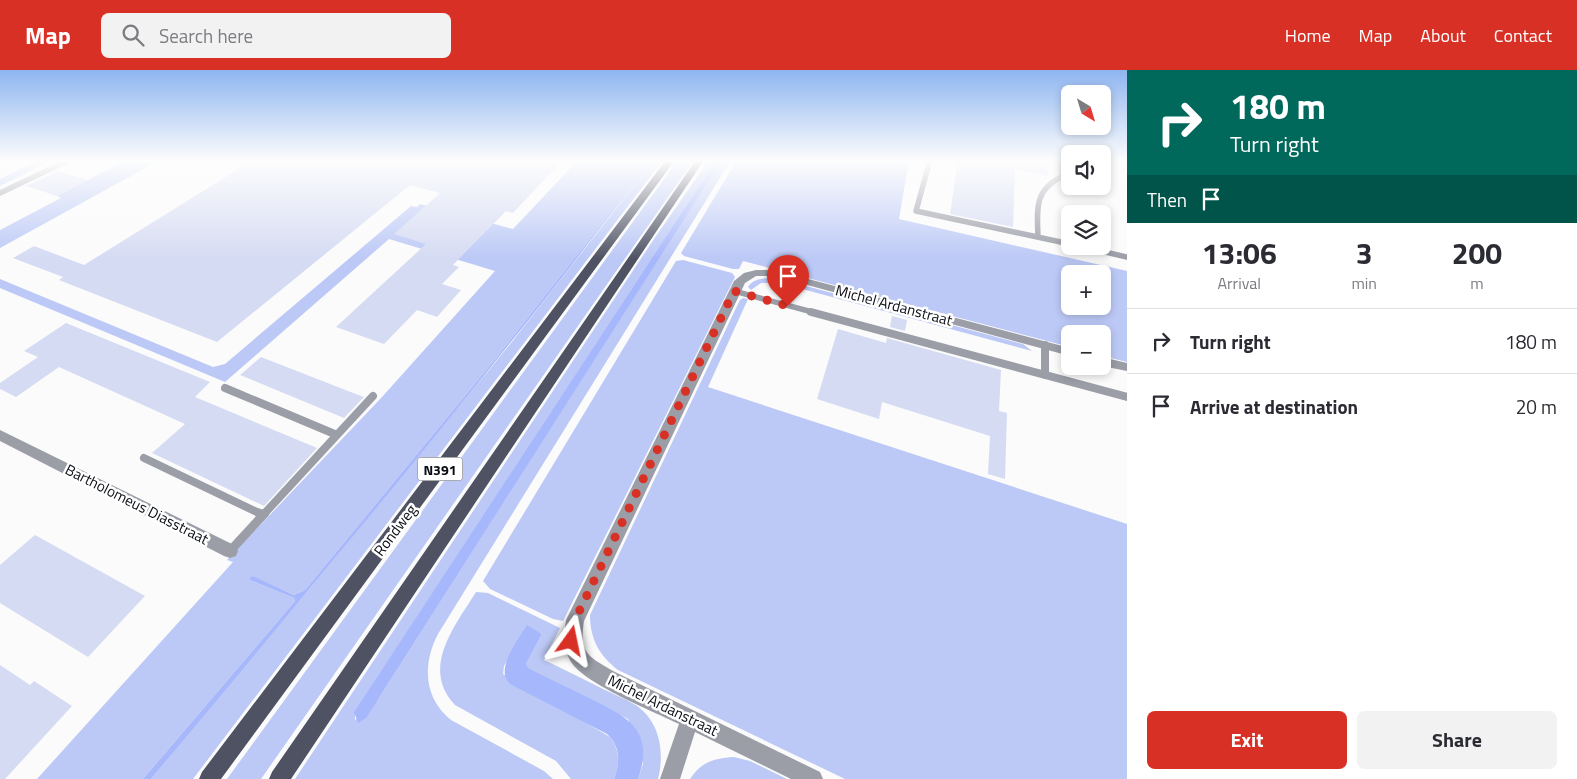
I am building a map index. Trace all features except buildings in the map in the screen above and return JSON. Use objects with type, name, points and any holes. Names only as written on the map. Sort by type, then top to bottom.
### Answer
[{"type":"main road","name":"Rondweg","points":[[209,779],[646,193]]},
{"type":"main road","name":"N391","points":[[278,779],[677,193]]},
{"type":"street","name":"Michel Ardanstraat","points":[[814,779],[608,679],[592,669],[575,654],[571,641],[575,620],[734,291],[743,278],[749,274],[758,272],[774,273],[1061,350]]},
{"type":"street","points":[[1111,364],[1127,368]]},
{"type":"street","name":"Bartholomeus Diasstraat","points":[[0,435],[230,551]]},
{"type":"street","points":[[670,779],[690,719]]},
{"type":"lane","points":[[921,193],[916,211],[1061,242]]},
{"type":"lane","points":[[1038,238],[1038,205],[1041,193]]},
{"type":"lane","points":[[1111,253],[1127,256]]},
{"type":"lane","points":[[734,291],[1127,397]]},
{"type":"lane","points":[[1044,345],[1045,375]]},
{"type":"lane","points":[[225,388],[337,435]]},
{"type":"lane","name":"Bartholomeus Diasstraat","points":[[230,551],[374,396]]},
{"type":"lane","points":[[144,458],[263,515]]},
{"type":"shaded area","points":[[63,193],[100,193],[0,248],[0,230],[61,198],[57,196]]},
{"type":"shaded area","points":[[547,193],[626,193],[497,357],[305,590],[294,595],[252,576],[250,580],[294,598],[295,601],[143,779],[37,779],[233,562],[227,560],[382,397],[495,271],[389,239],[225,382],[0,288],[0,279],[213,367],[225,364],[411,206],[417,207],[420,204],[513,229]]},
{"type":"shaded area","points":[[628,193],[638,193],[193,779],[151,779],[311,587],[511,343]]},
{"type":"shaded area","points":[[628,193],[466,398],[377,507],[151,779],[143,779],[295,601],[294,598],[250,580],[250,577],[253,576],[294,595],[305,590],[497,357]]},
{"type":"shaded area","points":[[654,193],[671,193],[261,779],[227,779]]},
{"type":"shaded area","points":[[686,193],[694,193],[355,711],[355,720],[379,698],[700,193],[711,193],[438,634],[429,657],[428,680],[431,691],[435,702],[451,720],[544,771],[553,779],[295,779]]},
{"type":"shaded area","points":[[694,193],[701,193],[366,718],[358,723],[354,712]]},
{"type":"shaded area","points":[[717,193],[903,193],[899,219],[1101,265],[1061,265],[1061,315],[1111,315],[1111,267],[1127,271],[1127,362],[1111,358],[1111,325],[1061,325],[1061,345],[743,261],[739,269],[684,256],[681,253]]},
{"type":"shaded area","points":[[683,260],[732,273],[735,277],[563,621],[553,619],[490,589],[483,581],[676,261]]},
{"type":"shaded area","points":[[776,278],[1023,344],[1032,351],[780,283],[761,283],[751,290],[748,287],[756,280]]},
{"type":"shaded area","points":[[743,298],[748,299],[708,387],[1127,524],[1127,779],[845,779],[618,670],[601,652],[594,639],[590,615],[736,308]]},
{"type":"shaded area","points":[[476,592],[488,593],[560,628],[544,660],[634,704],[643,711],[650,719],[658,737],[661,758],[658,779],[638,779],[643,764],[628,719],[527,668],[526,664],[542,634],[527,626],[504,666],[503,674],[610,737],[616,747],[618,757],[614,779],[571,779],[556,761],[455,705],[445,691],[441,677],[441,662],[444,647],[451,633]]},
{"type":"shaded area","points":[[527,625],[542,634],[526,664],[528,668],[614,711],[634,726],[640,736],[643,747],[643,762],[638,779],[614,779],[618,755],[615,744],[607,734],[510,684],[506,678],[506,663],[513,647]]},
{"type":"shaded area","points":[[734,757],[750,761],[787,779],[690,779],[694,773],[709,762],[721,758]]},
{"type":"route","points":[[571,641],[575,620],[734,291],[788,306]]}]
